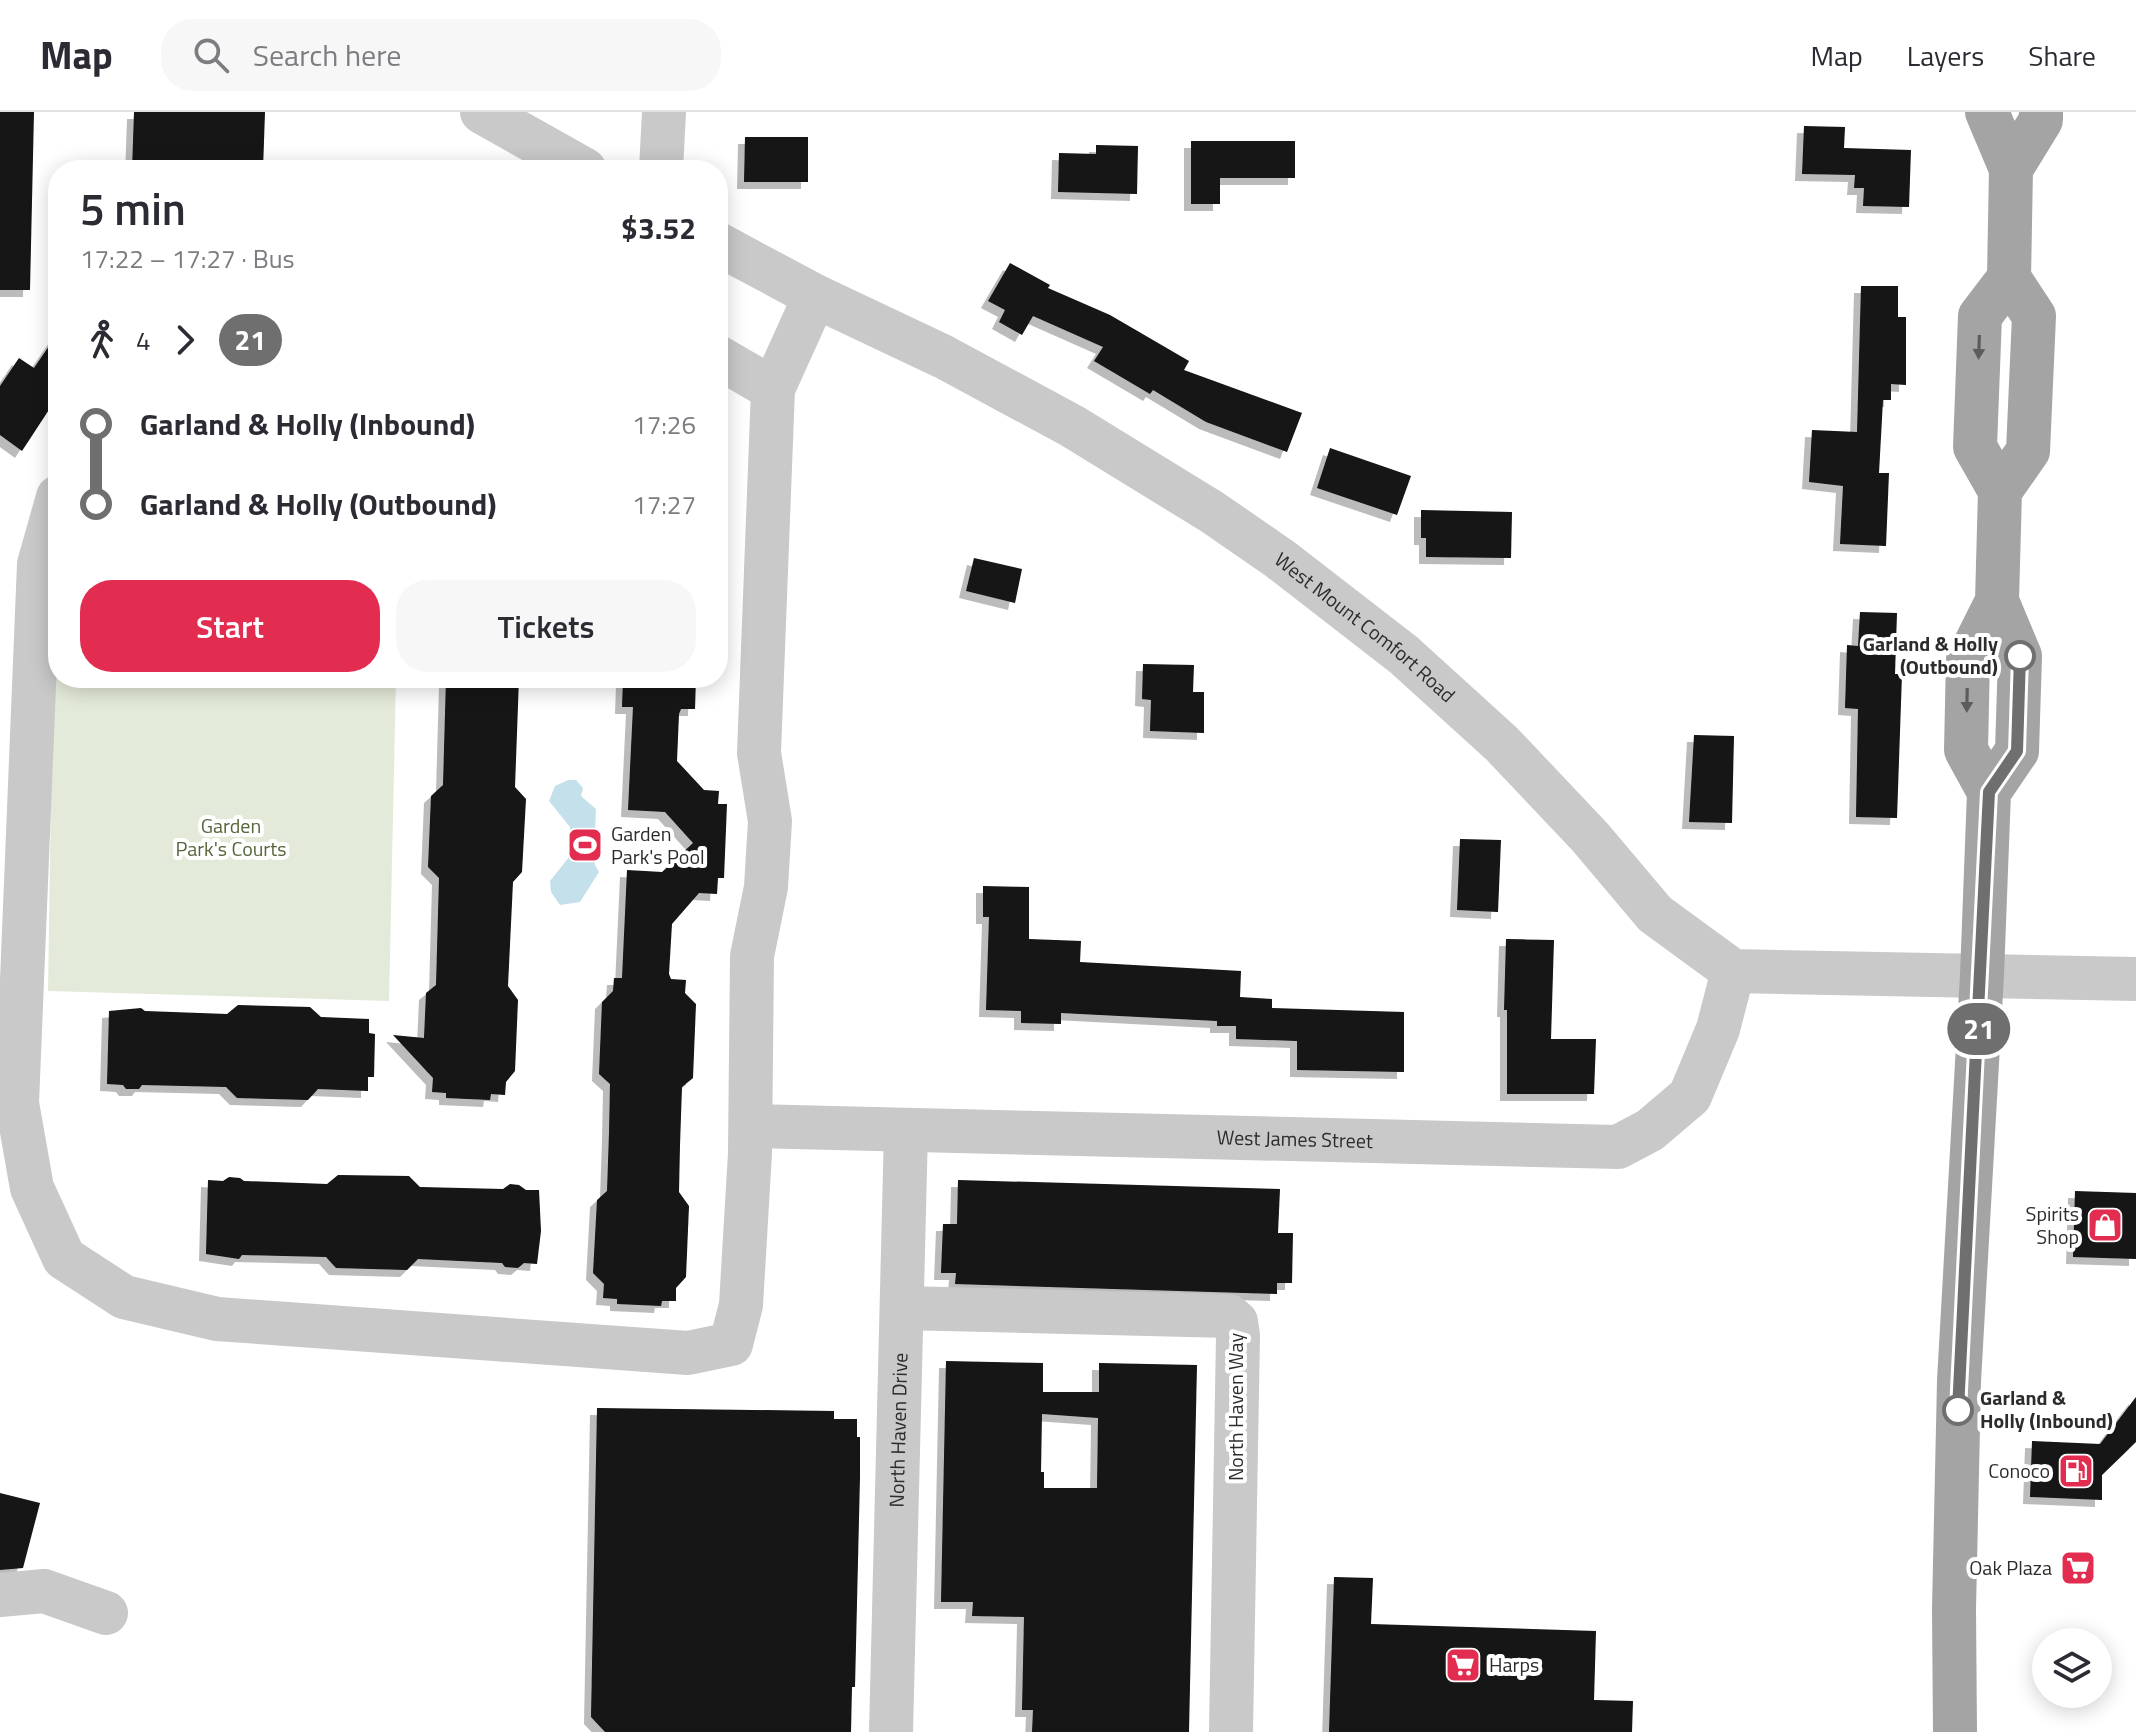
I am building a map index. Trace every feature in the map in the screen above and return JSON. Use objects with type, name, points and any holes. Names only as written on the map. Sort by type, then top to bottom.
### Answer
[{"type":"main road","points":[[1955,1732],[1954,1609],[1959,1381],[1989,792],[2017,751],[2020,656],[1997,601],[2000,491],[1975,447],[1980,316],[2009,278],[2011,169],[1987,112]]},
{"type":"main road","points":[[2011,169],[2041,120],[2041,112]]},
{"type":"street","points":[[482,112],[552,160]]},
{"type":"street","points":[[662,160],[664,112]]},
{"type":"street","name":"West Mount Comfort Road","points":[[728,249],[815,296],[944,357],[1072,426],[1212,512],[1292,568],[1404,655],[1502,744],[1590,837],[1655,914],[1733,971]]},
{"type":"street","points":[[48,532],[39,564],[17,1103],[32,1188],[64,1258],[124,1297],[217,1319],[688,1353],[731,1344],[741,1305],[751,1126],[752,956],[766,887],[770,821],[759,753],[773,389],[815,296]]},
{"type":"street","points":[[728,363],[773,389]]},
{"type":"street","points":[[1733,971],[2136,979]]},
{"type":"street","name":"West James Street","points":[[751,1126],[1618,1147],[1650,1130],[1690,1096],[1718,1029],[1733,971]]},
{"type":"street","name":"North Haven Drive","points":[[891,1732],[906,1130]]},
{"type":"street","name":"North Haven Way","points":[[902,1308],[1229,1316],[1236,1322],[1231,1732]]},
{"type":"street","points":[[0,1595],[44,1591],[106,1613]]},
{"type":"green space","name":"Garden Park's Courts","points":[[53,688],[396,688],[389,1001],[48,991]]},
{"type":"water","name":"Garden Park's Pool","points":[[576,780],[583,788],[581,796],[596,809],[595,833],[600,839],[599,851],[594,855],[599,872],[580,902],[560,905],[551,892],[550,881],[570,856],[570,827],[549,801],[555,786]]},
{"type":"building","points":[[0,112],[34,112],[30,290],[0,290]]},
{"type":"building","points":[[134,112],[265,112],[263,160],[132,160]]},
{"type":"building","points":[[1804,126],[1845,127],[1844,148],[1911,150],[1909,207],[1863,206],[1864,188],[1854,188],[1855,175],[1802,174]]},
{"type":"building","points":[[745,137],[808,137],[808,182],[744,182]]},
{"type":"building","points":[[1191,141],[1295,141],[1295,178],[1220,178],[1220,204],[1191,204]]},
{"type":"building","points":[[1096,145],[1138,146],[1137,194],[1058,192],[1059,153],[1096,154]]},
{"type":"building","points":[[1010,263],[1050,285],[1048,288],[1110,315],[1189,361],[1184,370],[1302,413],[1287,452],[1206,422],[1153,390],[1150,394],[1094,361],[1103,347],[1033,316],[1022,335],[999,322],[1005,310],[988,301]]},
{"type":"building","points":[[1861,286],[1898,286],[1898,317],[1906,317],[1906,385],[1891,384],[1891,400],[1883,400],[1879,473],[1889,473],[1886,546],[1840,544],[1843,486],[1809,482],[1812,430],[1857,432]]},
{"type":"building","points":[[48,348],[48,411],[22,451],[0,435],[0,386],[19,358],[34,368]]},
{"type":"building","points":[[1330,448],[1411,476],[1397,515],[1317,488]]},
{"type":"building","points":[[1421,510],[1512,512],[1511,558],[1426,557],[1426,538],[1421,538]]},
{"type":"building","points":[[974,558],[1022,569],[1015,603],[966,591]]},
{"type":"building","points":[[1860,612],[1897,613],[1895,674],[1902,674],[1897,818],[1856,817],[1858,709],[1845,708],[1847,645],[1858,646]]},
{"type":"building","points":[[1143,664],[1194,665],[1193,692],[1204,692],[1204,733],[1150,731],[1151,700],[1142,699]]},
{"type":"building","points":[[446,688],[519,688],[515,787],[526,799],[522,872],[513,882],[508,986],[518,1000],[515,1071],[506,1082],[505,1095],[491,1094],[490,1100],[446,1098],[446,1093],[432,1092],[433,1078],[393,1035],[424,1038],[426,993],[436,985],[439,878],[428,867],[431,796],[443,785]]},
{"type":"building","points":[[623,688],[696,688],[695,709],[681,709],[679,714],[677,761],[704,790],[719,791],[718,804],[727,804],[724,878],[718,878],[717,894],[699,893],[672,924],[669,974],[671,979],[686,980],[685,993],[696,1004],[693,1078],[682,1087],[679,1192],[689,1206],[686,1277],[676,1288],[676,1301],[662,1301],[661,1306],[617,1304],[617,1299],[603,1298],[604,1284],[593,1273],[597,1200],[607,1191],[609,1133],[610,1084],[599,1074],[602,1002],[613,991],[614,978],[622,978],[627,870],[662,872],[693,843],[665,812],[628,810],[633,707],[622,707]]},
{"type":"building","points":[[1694,735],[1734,736],[1732,823],[1689,822]]},
{"type":"building","points":[[1460,839],[1501,840],[1498,912],[1457,910]]},
{"type":"building","points":[[983,886],[1029,887],[1029,939],[1081,941],[1080,962],[1241,971],[1240,997],[1272,999],[1272,1008],[1404,1012],[1404,1072],[1297,1070],[1297,1041],[1236,1039],[1236,1026],[1217,1026],[1217,1021],[1061,1013],[1061,1024],[1021,1023],[1021,1011],[986,1010],[989,917],[983,917]]},
{"type":"building","points":[[1506,939],[1554,940],[1551,1039],[1596,1039],[1594,1094],[1507,1094],[1507,1010],[1504,1010]]},
{"type":"building","points":[[238,1005],[310,1007],[321,1017],[369,1019],[369,1033],[375,1034],[374,1077],[368,1077],[368,1091],[318,1089],[308,1100],[237,1098],[226,1087],[142,1085],[139,1089],[126,1089],[123,1085],[107,1084],[109,1011],[141,1008],[145,1011],[227,1014]]},
{"type":"building","points":[[338,1175],[409,1176],[420,1187],[503,1189],[510,1184],[526,1190],[539,1190],[541,1231],[537,1264],[524,1263],[518,1268],[505,1267],[502,1263],[418,1259],[407,1270],[336,1268],[326,1257],[242,1255],[239,1259],[206,1254],[208,1180],[223,1181],[229,1177],[244,1181],[327,1184]]},
{"type":"building","points":[[958,1180],[1280,1189],[1278,1233],[1293,1233],[1292,1283],[1277,1283],[1277,1294],[955,1284],[956,1273],[941,1273],[943,1224],[957,1224]]},
{"type":"building","name":"Spirits Shop","points":[[2075,1191],[2136,1193],[2136,1259],[2073,1257]]},
{"type":"building","points":[[946,1361],[1043,1363],[1043,1392],[1099,1392],[1099,1363],[1197,1365],[1189,1732],[1032,1732],[1033,1710],[1022,1710],[1024,1617],[972,1616],[973,1602],[941,1602]],"holes":[[[1042,1414],[1098,1418],[1097,1488],[1044,1488],[1044,1472],[1041,1472]]]},
{"type":"building","points":[[2136,1397],[2136,1442],[2102,1475],[2102,1500],[2030,1497],[2032,1441],[2100,1444]]},
{"type":"building","points":[[597,1408],[834,1411],[834,1419],[857,1419],[860,1477],[855,1687],[852,1687],[851,1732],[605,1732],[591,1717]]},
{"type":"building","points":[[0,1493],[40,1503],[23,1568],[0,1570]]},
{"type":"building","name":"Harps","points":[[1334,1577],[1373,1578],[1371,1624],[1596,1631],[1594,1700],[1633,1701],[1632,1732],[1329,1732]]},
{"type":"bus line","name":"21","points":[[1958,1410],[1989,792],[2017,751],[2020,656]]},
{"type":"place","name":"Garland & Holly (Outbound)","points":[[2020,656]]},
{"type":"place","name":"Garden Park's Pool","points":[[585,845]]},
{"type":"place","name":"Spirits Shop","points":[[2105,1225]]},
{"type":"place","name":"Garland & Holly (Inbound)","points":[[1958,1410]]},
{"type":"place","name":"Conoco","points":[[2076,1471]]},
{"type":"place","name":"Oak Plaza","points":[[2078,1568]]},
{"type":"place","name":"Harps","points":[[1463,1665]]}]
